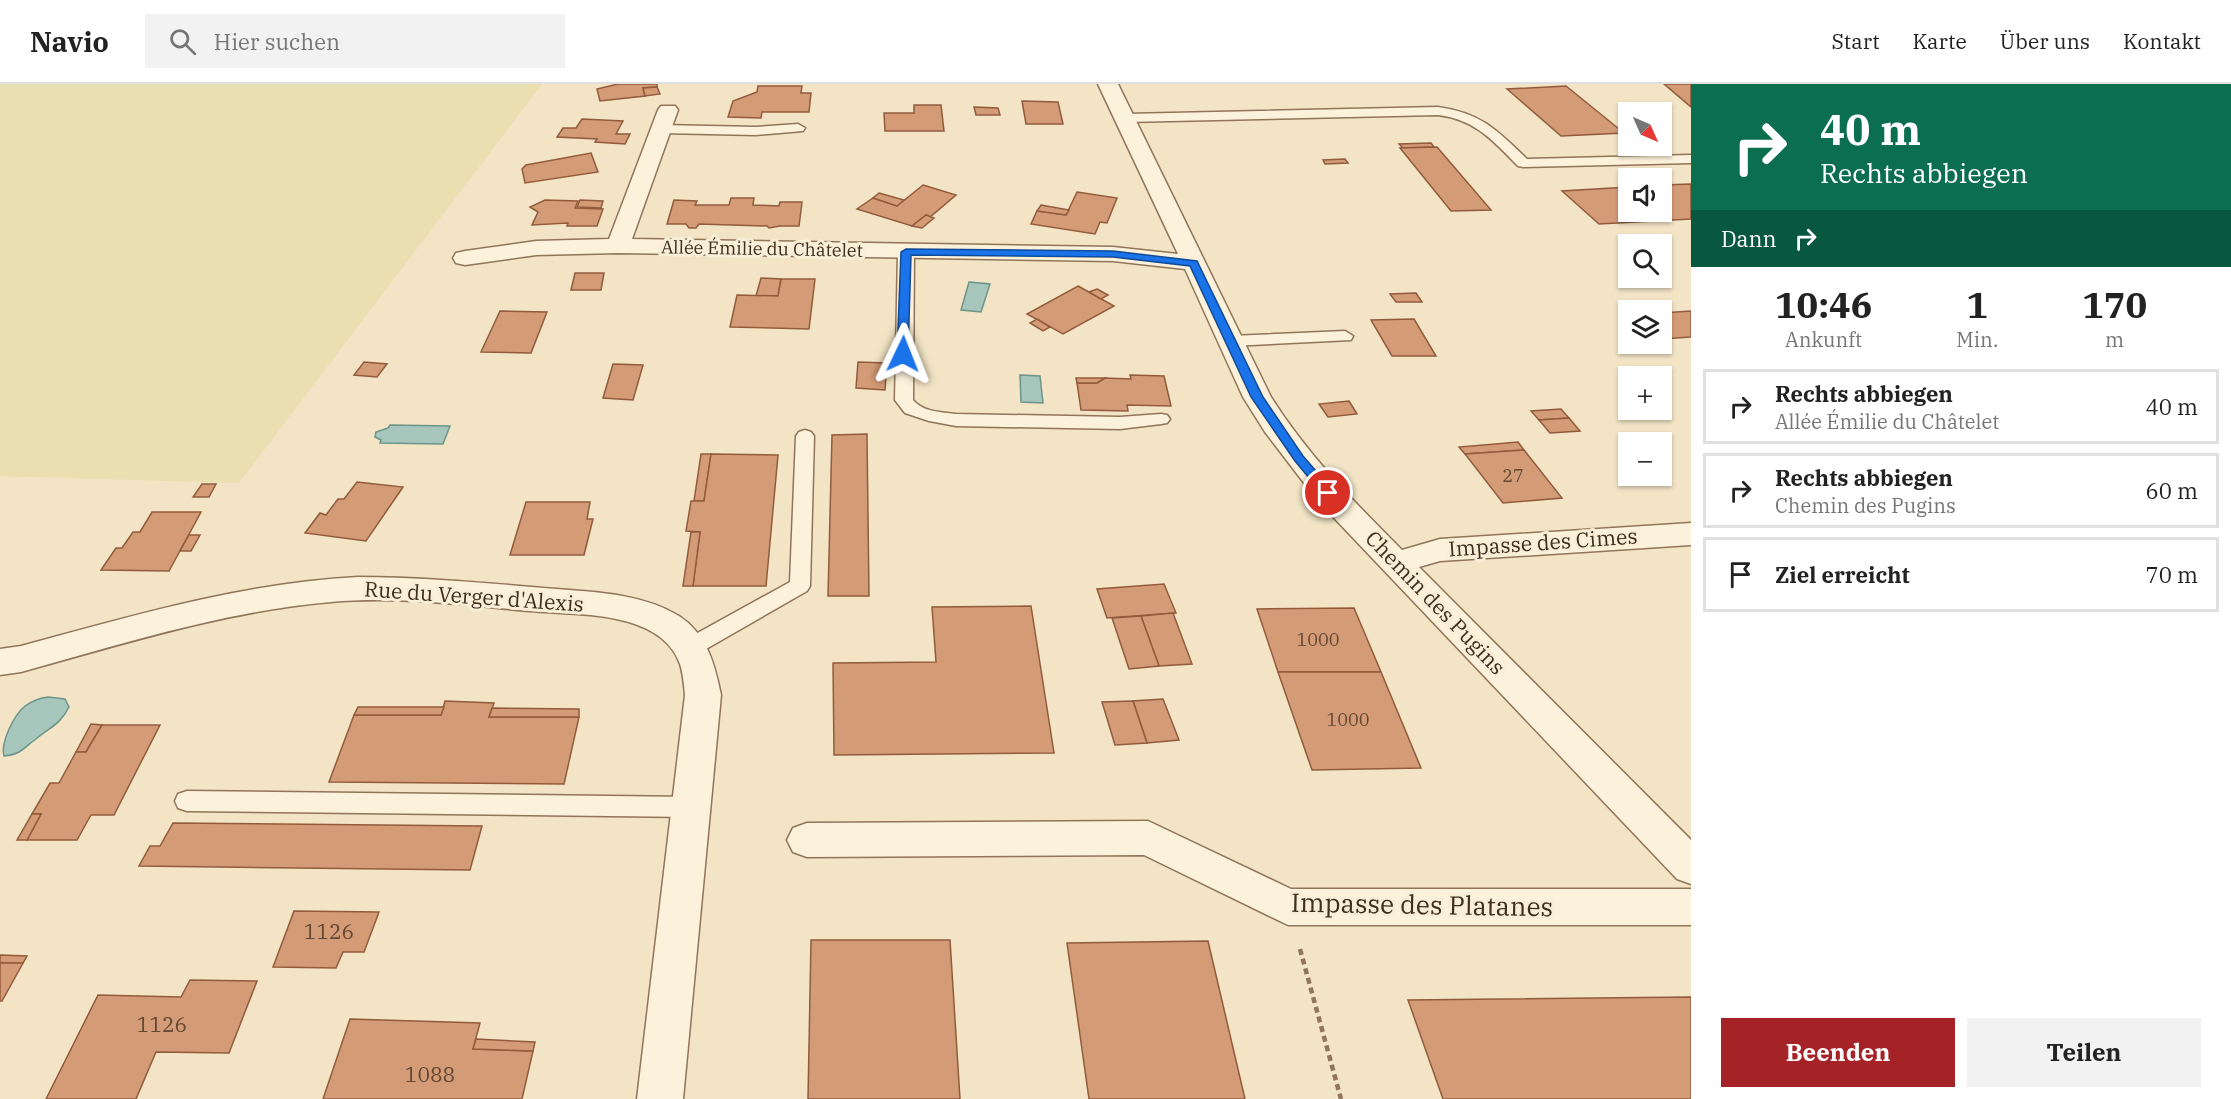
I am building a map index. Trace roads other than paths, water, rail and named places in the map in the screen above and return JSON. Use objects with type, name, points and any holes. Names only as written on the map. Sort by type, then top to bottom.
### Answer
[{"type":"street","name":"Chemin des Pugins","points":[[1108,84],[1257,397],[1299,458],[1328,493],[1691,867]]},
{"type":"street","points":[[618,246],[665,120]]},
{"type":"street","name":"Allée Émilie du Châtelet","points":[[465,258],[536,248],[618,246],[1113,254],[1194,263]]},
{"type":"street","name":"Impasse des Cimes","points":[[1397,562],[1440,549],[1691,534]]},
{"type":"street","name":"Rue du Verger d'Alexis","points":[[0,662],[21,659],[231,605],[329,591],[375,588],[598,605],[634,611],[658,619],[670,626],[691,647],[702,678],[703,695],[660,1099]]},
{"type":"street","name":"Impasse des Platanes","points":[[807,840],[1148,838],[1288,907],[1691,907]]},
{"type":"lane","points":[[1126,118],[1456,112],[1484,125],[1523,163],[1691,159]]},
{"type":"lane","points":[[665,120],[756,132],[798,128]]},
{"type":"lane","points":[[906,252],[904,400],[911,409],[929,416],[957,420],[1120,423],[1161,419]]},
{"type":"lane","points":[[1231,341],[1345,336]]},
{"type":"lane","points":[[691,647],[800,586],[805,436]]},
{"type":"lane","points":[[187,801],[691,807]]},
{"type":"water","points":[[969,282],[990,284],[981,312],[961,310]]},
{"type":"water","points":[[1020,375],[1040,376],[1043,403],[1021,402]]},
{"type":"water","points":[[390,425],[450,426],[443,444],[380,443],[381,440],[375,437],[376,432]]},
{"type":"water","points":[[48,697],[65,699],[69,707],[62,718],[22,750],[4,756],[6,737],[17,716],[25,706]]}]
